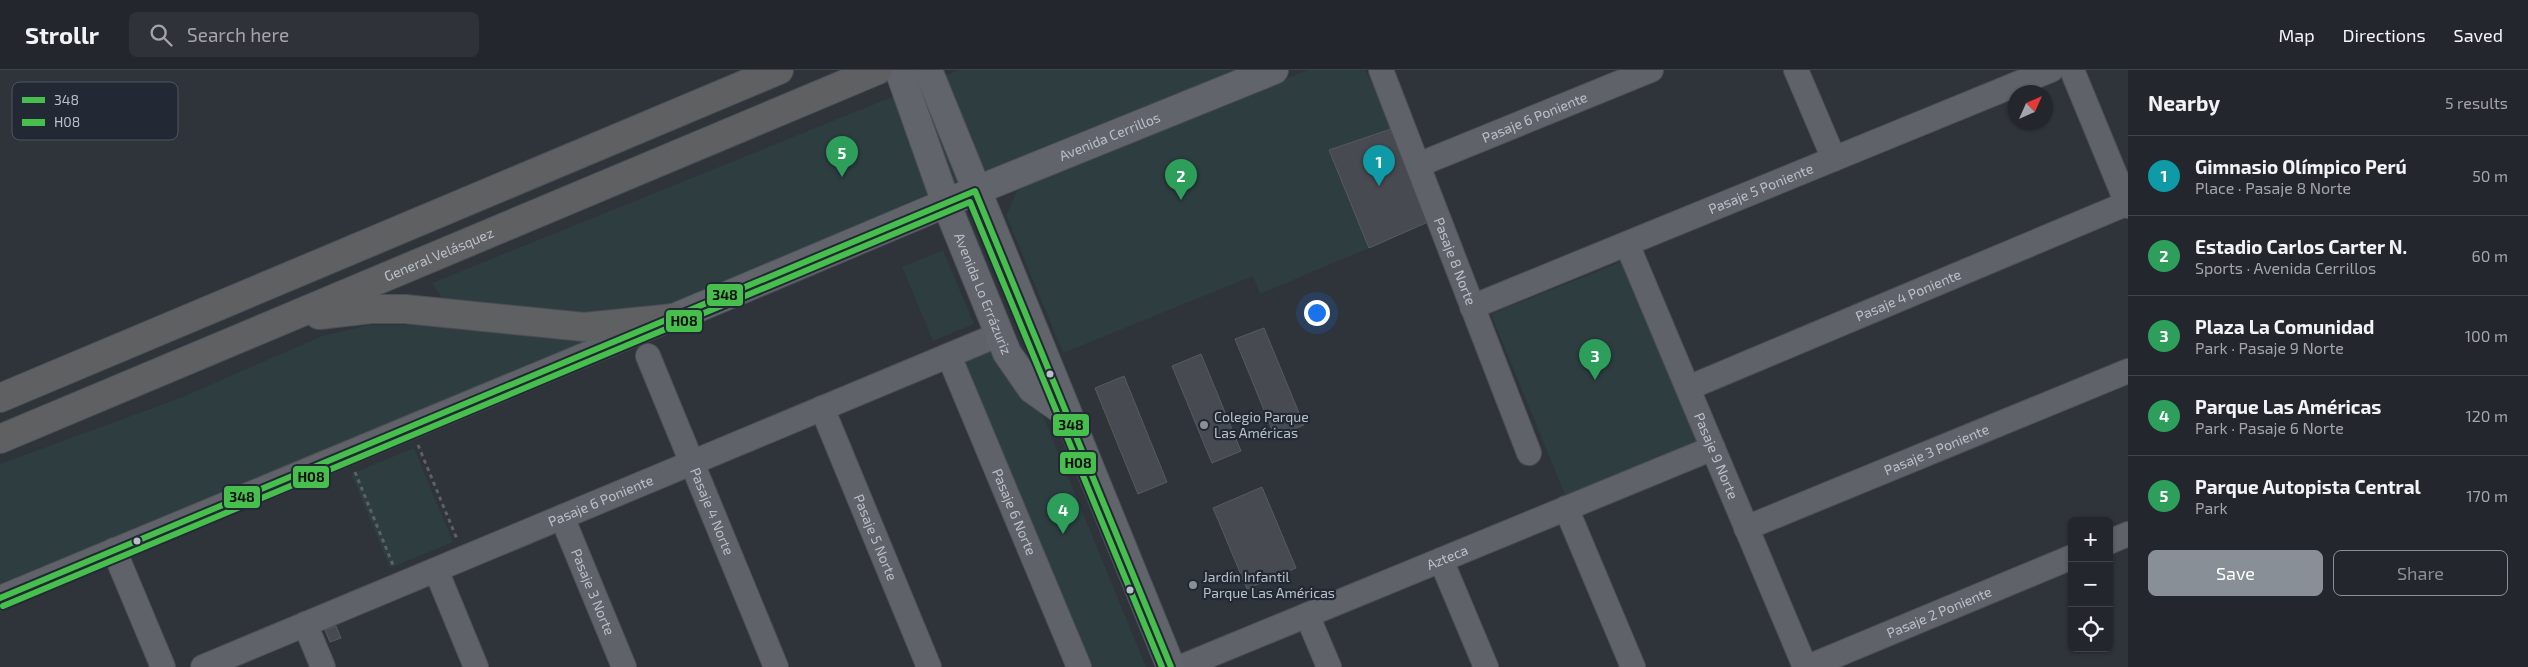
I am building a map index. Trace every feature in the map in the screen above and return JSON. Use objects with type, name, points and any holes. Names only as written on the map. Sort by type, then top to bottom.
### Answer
[{"type":"highway","points":[[0,398],[780,70]]},
{"type":"highway","name":"General Velásquez","points":[[0,439],[884,71]]},
{"type":"highway","points":[[271,325],[338,312],[371,309],[439,311],[584,327],[674,318]]},
{"type":"main road","points":[[928,70],[975,191],[1171,667]]},
{"type":"main road","name":"Avenida Cerrillos","points":[[674,318],[975,191],[1274,70]]},
{"type":"main road","name":"Avenida Lo Errázuriz","points":[[884,71],[946,203],[1014,365],[1032,389],[1066,413]]},
{"type":"street","name":"Pasaje 8 Norte","points":[[1381,70],[1529,453]]},
{"type":"street","name":"Pasaje 6 Poniente","points":[[1418,165],[1651,70]]},
{"type":"street","points":[[1796,70],[1834,159]]},
{"type":"street","name":"Pasaje 5 Poniente","points":[[1472,307],[2051,70]]},
{"type":"street","points":[[2072,70],[2128,204]]},
{"type":"street","name":"Pasaje 4 Poniente","points":[[1688,388],[2128,204]]},
{"type":"street","name":"Pasaje 9 Norte","points":[[1627,244],[1806,667]]},
{"type":"street","points":[[0,598],[674,318]]},
{"type":"street","name":"Pasaje 6 Poniente","points":[[203,667],[1000,334]]},
{"type":"street","name":"Pasaje 4 Norte","points":[[648,356],[776,667]]},
{"type":"street","name":"Pasaje 6 Norte","points":[[949,356],[1079,667]]},
{"type":"street","name":"Pasaje 3 Poniente","points":[[1746,528],[2128,372]]},
{"type":"street","name":"Pasaje 5 Norte","points":[[822,408],[929,667]]},
{"type":"street","name":"Azteca","points":[[1181,667],[1713,448]]},
{"type":"street","points":[[1566,508],[1633,667]]},
{"type":"street","name":"Pasaje 3 Norte","points":[[562,517],[624,667]]},
{"type":"street","points":[[2113,540],[2128,534]]},
{"type":"street","points":[[114,550],[163,667]]},
{"type":"street","points":[[1441,560],[1486,667]]},
{"type":"street","name":"Pasaje 2 Poniente","points":[[1806,667],[2068,560]]},
{"type":"street","points":[[436,570],[476,667]]},
{"type":"street","points":[[1307,615],[1329,667]]},
{"type":"street","points":[[305,624],[323,667]]},
{"type":"path","points":[[417,441],[465,558]]},
{"type":"path","points":[[353,468],[400,584]]},
{"type":"shaded area","points":[[959,70],[1234,70],[700,301],[601,320],[443,300],[432,283]]},
{"type":"shaded area","points":[[1308,70],[1365,70],[1394,128],[1329,150],[1369,248],[1260,294],[1253,276],[1063,353],[1006,215],[1020,185]]},
{"type":"shaded area","points":[[943,250],[974,324],[933,341],[902,267]]},
{"type":"shaded area","points":[[1623,261],[1699,447],[1567,500],[1491,314]]},
{"type":"shaded area","points":[[369,325],[433,325],[596,342],[0,584],[0,464],[180,398],[322,336]]},
{"type":"shaded area","points":[[994,349],[1037,401],[1146,667],[1089,667],[963,363]]},
{"type":"shaded area","points":[[414,448],[453,542],[390,568],[351,474]]},
{"type":"building","points":[[1394,128],[1428,222],[1369,248],[1329,150]]},
{"type":"building","points":[[1264,328],[1304,425],[1275,437],[1235,339]]},
{"type":"building","points":[[1201,354],[1241,451],[1212,463],[1172,366]]},
{"type":"building","points":[[1124,376],[1167,482],[1138,494],[1095,388]]},
{"type":"building","points":[[1262,487],[1296,568],[1247,589],[1213,508]]},
{"type":"building","points":[[336,626],[341,638],[330,642],[325,630]]},
{"type":"transit line","name":"348","points":[[0,598],[975,191],[1171,667]]},
{"type":"transit line","name":"H08","points":[[3,606],[970,202],[1162,667]]},
{"type":"place","name":"Parque Autopista Central","points":[[842,177]]},
{"type":"place","name":"Gimnasio Olímpico Perú","points":[[1379,186]]},
{"type":"place","name":"Estadio Carlos Carter N.","points":[[1181,200]]},
{"type":"place","name":"Plaza La Comunidad","points":[[1595,380]]},
{"type":"place","name":"Colegio Parque Las Américas","points":[[1204,425]]},
{"type":"place","name":"Parque Las Américas","points":[[1063,534]]},
{"type":"place","name":"Jardín Infantil Parque Las Américas","points":[[1193,585]]}]
